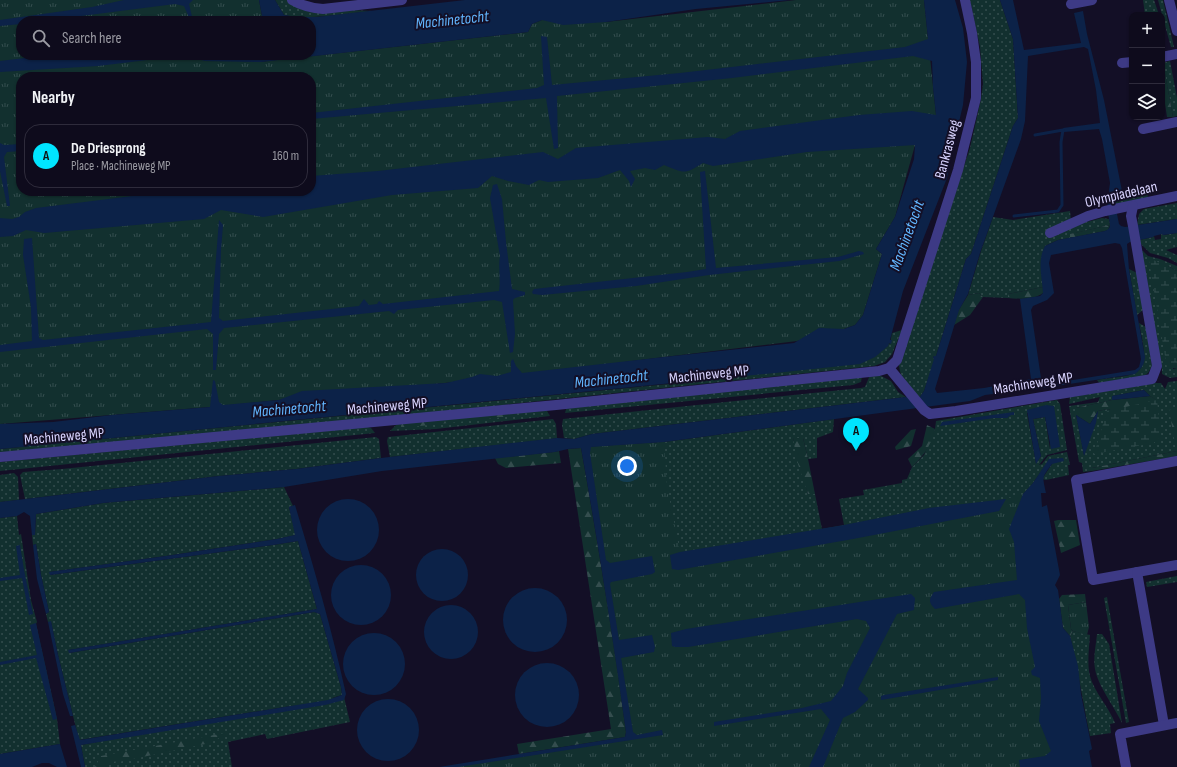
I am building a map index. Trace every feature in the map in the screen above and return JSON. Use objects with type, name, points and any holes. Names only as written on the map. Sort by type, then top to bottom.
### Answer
[{"type":"street","points":[[292,0],[301,5],[322,9],[402,0]]},
{"type":"street","name":"Bankrasweg","points":[[889,368],[897,360],[958,170],[976,98],[976,62],[965,0]]},
{"type":"street","points":[[1071,4],[1092,0]]},
{"type":"street","points":[[1169,0],[1177,31]]},
{"type":"street","points":[[1165,56],[1177,54]]},
{"type":"street","points":[[1143,129],[1177,122]]},
{"type":"street","name":"Olympiadelaan","points":[[1050,233],[1088,216],[1177,196]]},
{"type":"street","name":"Machineweg MP","points":[[0,458],[556,405],[878,371],[889,368],[924,410],[930,414],[1152,379],[1157,366],[1131,216],[1133,206]]},
{"type":"street","points":[[1177,461],[1076,480],[1093,580],[1177,565]]},
{"type":"street","points":[[1137,572],[1164,725]]},
{"type":"street","points":[[1126,767],[1120,734],[1177,723]]},
{"type":"green space","points":[[0,0],[259,0],[262,16],[16,16],[16,60],[259,60],[259,62],[277,60],[316,60],[316,56],[528,32],[532,24],[542,20],[606,22],[796,0],[924,0],[936,115],[915,145],[895,217],[876,249],[882,254],[863,315],[855,325],[797,341],[521,375],[210,407],[0,424]]},
{"type":"green space","points":[[275,0],[288,0],[294,6],[309,11],[372,11],[316,17],[284,15]]},
{"type":"green space","points":[[970,0],[1000,0],[1013,39],[1018,118],[1013,126],[971,254],[966,259],[936,356],[933,358],[935,359],[924,391],[919,398],[903,378],[899,368],[899,362],[970,148],[981,99],[983,84],[980,47]]},
{"type":"green space","points":[[1143,0],[1154,0],[1158,12],[1145,12]]},
{"type":"green space","points":[[1158,0],[1163,0],[1174,47],[1171,47],[1165,25],[1165,12],[1161,12]]},
{"type":"green space","points":[[1170,61],[1177,98],[1177,116],[1173,117],[1165,74],[1165,62]]},
{"type":"green space","points":[[1165,74],[1173,117],[1167,117],[1165,104]]},
{"type":"green space","points":[[1142,189],[1143,192],[1147,191],[1148,198],[1115,204],[1122,191]]},
{"type":"green space","points":[[1177,203],[1177,219],[1137,225],[1139,214],[1144,209]]},
{"type":"green space","points":[[1070,211],[1071,221],[1067,227],[1102,218],[1109,219],[1110,225],[1071,234],[1070,238],[1058,240],[1045,246],[1043,287],[1008,294],[1008,298],[983,297],[979,293],[968,295],[993,217],[1013,220]]},
{"type":"green space","points":[[1110,225],[1108,230],[1105,231],[1070,238],[1070,234]]},
{"type":"green space","points":[[1177,233],[1177,247],[1166,250],[1177,255],[1177,263],[1168,258],[1150,253],[1139,243],[1139,240],[1154,236],[1155,240],[1161,239],[1161,234]]},
{"type":"green space","points":[[1140,251],[1143,251],[1148,256],[1177,266],[1177,271],[1168,266],[1173,369],[1177,368],[1177,377],[1170,378],[1162,374]]},
{"type":"green space","points":[[1153,260],[1177,271],[1177,368],[1167,368],[1149,261]]},
{"type":"green space","points":[[1129,269],[1137,273],[1143,310],[1137,315]]},
{"type":"green space","points":[[1043,287],[1043,293],[1035,297],[1022,299],[1008,298],[1008,294]]},
{"type":"green space","points":[[979,293],[983,297],[970,315],[954,325],[958,311],[968,295]]},
{"type":"green space","points":[[1139,323],[1146,327],[1152,366],[1148,373],[1141,378],[1100,384],[1097,380],[1127,376],[1140,369],[1143,364],[1144,350]]},
{"type":"green space","points":[[902,330],[892,354],[885,362],[874,366],[292,427],[0,454],[0,449],[679,383],[890,344],[892,333]]},
{"type":"green space","points":[[870,375],[881,376],[891,381],[898,392],[906,397],[592,434],[574,439],[564,438],[562,425],[563,419],[861,388],[865,387]]},
{"type":"green space","points":[[862,376],[861,382],[853,385],[565,413],[567,406]]},
{"type":"green space","points":[[1177,381],[1177,451],[1092,468],[1092,471],[1083,472],[1082,463],[1079,462],[1069,406],[1098,402],[1100,397],[1069,404],[1070,397],[1155,383],[1161,383],[1165,389],[1168,382]],"holes":[[[1144,390],[1156,400],[1125,416],[1108,409],[1098,411],[1084,455],[1076,408],[1112,400],[1113,396]]]},
{"type":"green space","points":[[1150,396],[1157,400],[1145,414],[1125,416],[1108,409],[1098,411],[1090,424],[1076,415],[1076,408],[1112,400]]},
{"type":"green space","points":[[1057,400],[1060,404],[1067,450],[1047,455],[1039,465],[1042,464],[1048,456],[1067,452],[1070,465],[1068,465],[1069,475],[1046,480],[1042,479],[1052,464],[1050,459],[1023,494],[978,767],[457,767],[663,734],[591,447],[664,442],[834,419],[833,432],[817,438],[817,458],[808,459],[803,438],[793,438],[808,494],[815,494],[822,529],[844,525],[839,499],[864,495],[863,490],[902,483],[902,480],[907,479],[912,467],[924,455],[935,429],[936,421]],"holes":[[[1054,406],[1050,449],[1045,417],[1033,419],[1041,456],[1036,463],[1027,413]]]},
{"type":"green space","points":[[1157,400],[1161,437],[1154,443],[1094,454],[1107,411]]},
{"type":"green space","points":[[1169,409],[1177,410],[1177,444],[1175,444]]},
{"type":"green space","points":[[547,411],[550,416],[436,429],[390,431],[397,424],[512,412]]},
{"type":"green space","points":[[512,412],[514,416],[401,428],[402,423]]},
{"type":"green space","points":[[553,419],[556,424],[557,438],[552,439],[390,457],[387,441],[388,437]]},
{"type":"green space","points":[[927,425],[935,429],[933,435],[929,446],[912,467],[908,459],[922,446]]},
{"type":"green space","points":[[367,427],[371,428],[375,433],[0,471],[0,462]]},
{"type":"green space","points":[[916,429],[911,446],[896,450],[895,447],[911,430]]},
{"type":"green space","points":[[376,437],[379,439],[381,458],[296,469],[219,476],[25,499],[20,475],[23,472]]},
{"type":"green space","points":[[793,438],[803,438],[815,494],[808,494],[797,461]]},
{"type":"green space","points":[[664,442],[667,486],[680,552],[1006,499],[1023,494],[1033,483],[1081,767],[447,767],[627,737],[584,447]]},
{"type":"green space","points":[[581,448],[611,625],[626,732],[625,737],[519,754],[517,744],[611,729],[568,449]]},
{"type":"green space","points":[[559,451],[561,463],[506,468],[498,464],[495,458],[554,452]]},
{"type":"green space","points":[[1177,451],[1177,456],[1092,471],[1092,468]]},
{"type":"green space","points":[[14,473],[18,477],[19,500],[0,502],[0,475]]},
{"type":"green space","points":[[284,487],[293,506],[289,507],[296,535],[166,556],[50,572],[50,575],[298,541],[317,609],[69,650],[69,653],[314,612],[320,614],[341,687],[342,695],[332,698],[344,697],[350,722],[267,739],[265,734],[228,742],[232,767],[85,767],[81,745],[297,705],[79,740],[51,622],[48,622],[46,614],[49,612],[36,544],[33,545],[32,535],[35,535],[36,514],[103,503]]},
{"type":"green space","points":[[17,516],[31,600],[57,719],[60,744],[0,754],[0,518]]},
{"type":"green space","points":[[1076,520],[1080,545],[1061,553],[1054,521]]},
{"type":"green space","points":[[1177,576],[1177,582],[1147,587],[1146,582]]},
{"type":"green space","points":[[1085,594],[1086,602],[1068,605],[1071,629],[1073,631],[1070,636],[1063,628],[1059,599],[1062,595]]},
{"type":"green space","points":[[1107,597],[1129,722],[1126,723],[1104,598]]},
{"type":"green space","points":[[1086,602],[1089,627],[1087,635],[1071,629],[1068,605]]},
{"type":"green space","points":[[1073,631],[1090,635],[1088,661],[1090,676],[1095,688],[1115,723],[1110,724],[1111,733],[1090,736],[1070,636]]},
{"type":"green space","points":[[1097,634],[1102,634],[1109,644],[1122,723],[1099,682],[1095,669],[1094,660]]},
{"type":"green space","points":[[230,732],[210,743],[104,765],[104,767],[95,767],[101,756]]},
{"type":"water","points":[[124,0],[193,0],[189,4],[192,16],[188,16],[184,6],[175,4],[81,16],[28,16],[92,7]]},
{"type":"water","points":[[259,0],[275,0],[284,15],[290,16],[262,16]]},
{"type":"water","name":"Machinetocht","points":[[465,0],[790,0],[696,9],[606,22],[563,25],[542,20],[532,24],[528,32],[316,56],[316,17]]},
{"type":"water","name":"Machinetocht","points":[[924,0],[955,0],[963,28],[967,62],[963,105],[947,178],[903,291],[890,340],[892,340],[891,344],[889,343],[888,346],[875,357],[860,364],[0,449],[0,424],[53,422],[112,415],[210,407],[213,380],[215,381],[219,402],[223,405],[279,400],[302,391],[446,383],[480,374],[497,376],[511,372],[511,361],[513,359],[516,366],[522,373],[794,343],[819,328],[844,329],[855,325],[863,315],[882,254],[876,249],[895,217],[914,159],[915,145],[807,152],[713,166],[703,163],[692,170],[684,172],[664,165],[655,170],[645,168],[630,171],[635,179],[631,187],[629,181],[620,170],[598,178],[548,182],[539,180],[529,185],[492,176],[478,188],[392,195],[263,217],[221,210],[204,219],[44,233],[26,230],[13,236],[0,237],[0,218],[12,219],[36,208],[133,196],[316,196],[316,176],[378,171],[543,152],[558,159],[576,148],[708,137],[725,139],[740,131],[859,115],[912,111],[936,115],[932,61],[913,56],[732,78],[557,96],[558,148],[554,149],[546,98],[316,119],[316,112],[537,88],[544,85],[541,36],[547,37],[552,85],[680,73],[905,47],[928,39]]},
{"type":"water","points":[[1000,0],[1013,0],[1024,50],[1081,43],[1074,13],[1083,11],[1087,34],[1104,100],[1122,191],[1115,204],[1119,224],[1125,227],[1177,219],[1177,233],[1162,234],[1127,244],[1129,270],[1145,357],[1141,369],[1135,374],[985,395],[970,401],[664,442],[591,447],[590,453],[606,560],[610,563],[652,556],[655,572],[652,574],[611,582],[610,584],[619,640],[652,635],[655,647],[654,652],[621,658],[633,732],[637,735],[662,730],[663,735],[458,767],[439,767],[625,737],[626,732],[611,625],[581,448],[382,471],[284,487],[103,503],[36,514],[35,535],[32,535],[30,516],[24,512],[17,516],[0,518],[0,502],[557,438],[574,439],[592,434],[906,397],[919,398],[924,391],[934,359],[933,358],[936,356],[966,259],[971,254],[1013,126],[1018,118],[1013,39]],"holes":[[[1084,47],[1088,49],[1096,90],[1100,123],[1063,128],[1064,132],[1099,129],[1110,183],[1110,197],[1107,206],[1110,227],[1105,231],[1058,240],[1045,246],[1041,257],[1043,293],[1040,296],[1020,299],[1031,379],[984,388],[937,393],[935,389],[959,310],[968,294],[980,253],[1021,139],[1025,121],[1028,56]],[[1115,243],[1120,244],[1122,248],[1141,359],[1139,367],[1135,370],[1042,385],[1031,310],[1033,306],[1047,300],[1054,293],[1049,263],[1051,255]]]},
{"type":"water","points":[[16,18],[16,24],[0,26],[0,20]]},
{"type":"water","points":[[16,59],[147,60],[98,66],[0,72],[0,61]]},
{"type":"water","points":[[201,60],[279,60],[261,62]]},
{"type":"water","points":[[0,143],[4,145],[16,144],[16,151],[7,152],[4,157],[10,206],[7,206],[0,171]]},
{"type":"water","points":[[705,171],[716,268],[838,257],[859,251],[863,252],[864,254],[839,261],[709,275],[636,286],[542,295],[533,294],[532,292],[534,289],[706,269],[700,172]]},
{"type":"water","points":[[497,184],[502,199],[512,289],[525,292],[525,295],[513,300],[515,334],[513,352],[510,353],[502,302],[494,300],[398,310],[394,314],[389,311],[224,328],[219,334],[216,370],[213,370],[213,334],[207,329],[0,352],[0,345],[32,341],[31,307],[23,255],[24,239],[32,238],[39,338],[43,340],[211,322],[219,220],[223,225],[219,318],[223,321],[359,306],[364,299],[369,305],[377,304],[379,301],[383,304],[499,291],[500,256],[490,198],[493,185]]},
{"type":"water","points":[[1144,390],[1150,396],[1112,400],[1112,396]]},
{"type":"water","points":[[1046,405],[1054,406],[1060,447],[1051,449],[1045,417],[1033,419],[1041,456],[1036,464],[1027,410]]},
{"type":"water","points":[[1098,411],[1096,423],[1084,456],[1076,415],[1090,424]]},
{"type":"water","points":[[1014,412],[1014,415],[1007,418],[994,418],[940,426],[942,422]]},
{"type":"water","points":[[1063,458],[1064,461],[1052,464],[1044,477],[1046,493],[1041,493],[1042,507],[1047,505],[1060,575],[1055,585],[1058,590],[1063,628],[1070,636],[1078,666],[1081,694],[1092,749],[1089,751],[1092,767],[1020,767],[1019,760],[1045,756],[1051,751],[1039,721],[1041,698],[1040,678],[1032,675],[1031,671],[1035,667],[1027,628],[1025,600],[1019,594],[935,609],[930,600],[934,592],[1017,580],[1014,542],[1009,529],[1023,494],[1033,483],[1049,459]]},
{"type":"water","points":[[348,499],[360,502],[370,508],[376,518],[379,530],[376,542],[370,552],[360,558],[348,561],[336,558],[326,552],[320,542],[317,530],[320,518],[326,508],[336,502]]},
{"type":"water","points":[[1006,499],[999,511],[853,539],[678,570],[672,569],[670,555],[680,552],[844,525],[929,508]]},
{"type":"water","points":[[295,505],[335,646],[346,694],[344,700],[325,705],[81,745],[85,767],[81,767],[71,726],[75,725],[80,740],[328,700],[342,695],[320,614],[314,612],[69,653],[68,650],[317,609],[298,541],[50,575],[49,572],[166,556],[295,535],[289,507]]},
{"type":"water","points":[[36,544],[49,612],[46,614],[37,579],[33,545]]},
{"type":"water","points":[[20,545],[33,614],[29,615],[22,578],[0,581],[0,578],[20,575],[16,546]]},
{"type":"water","points":[[437,549],[447,549],[456,553],[464,561],[468,570],[468,580],[464,589],[456,597],[447,601],[437,601],[428,597],[420,589],[416,580],[416,570],[420,561],[428,553]]},
{"type":"water","points":[[355,565],[367,565],[383,573],[389,583],[391,595],[389,607],[383,617],[367,625],[355,625],[339,617],[331,601],[331,589],[339,573]]},
{"type":"water","points":[[535,588],[553,594],[561,602],[567,620],[561,638],[553,646],[535,652],[517,646],[509,638],[503,620],[509,602],[517,594]]},
{"type":"water","points":[[911,594],[915,598],[914,610],[897,614],[858,689],[868,698],[868,700],[855,712],[843,718],[823,767],[809,767],[830,720],[821,709],[714,726],[714,722],[802,708],[831,701],[843,686],[847,673],[870,628],[866,621],[857,619],[688,647],[672,646],[671,633],[686,629]]},
{"type":"water","points":[[451,605],[461,607],[470,613],[476,622],[478,632],[476,642],[470,651],[461,657],[451,659],[441,657],[432,651],[426,642],[424,632],[426,622],[432,613],[441,607]]},
{"type":"water","points":[[51,621],[73,716],[70,716],[63,694],[48,622]]},
{"type":"water","points":[[36,623],[57,719],[53,720],[36,658],[0,665],[0,662],[37,655],[30,625]]},
{"type":"water","points":[[374,633],[386,636],[396,642],[402,652],[405,664],[402,676],[396,686],[386,692],[374,695],[362,692],[352,686],[346,676],[343,664],[346,652],[352,642],[362,636]]},
{"type":"water","points":[[541,663],[553,663],[570,672],[577,683],[579,695],[577,707],[570,718],[553,727],[541,727],[529,722],[520,713],[515,701],[515,689],[520,677],[529,668]]},
{"type":"water","points":[[998,677],[998,680],[881,700],[881,696],[884,695]]},
{"type":"water","points":[[388,699],[400,702],[410,708],[416,718],[419,730],[416,742],[410,752],[400,758],[388,761],[376,758],[366,752],[360,742],[357,730],[360,718],[366,708],[376,702]]},
{"type":"water","points":[[60,744],[67,767],[57,767],[49,763],[42,763],[32,767],[0,767],[0,754]]},
{"type":"waterway","points":[[1014,216],[1058,211],[1062,205],[1061,142],[1063,130],[1035,135]]},
{"type":"place","name":"De Driesprong","points":[[856,451]]}]
